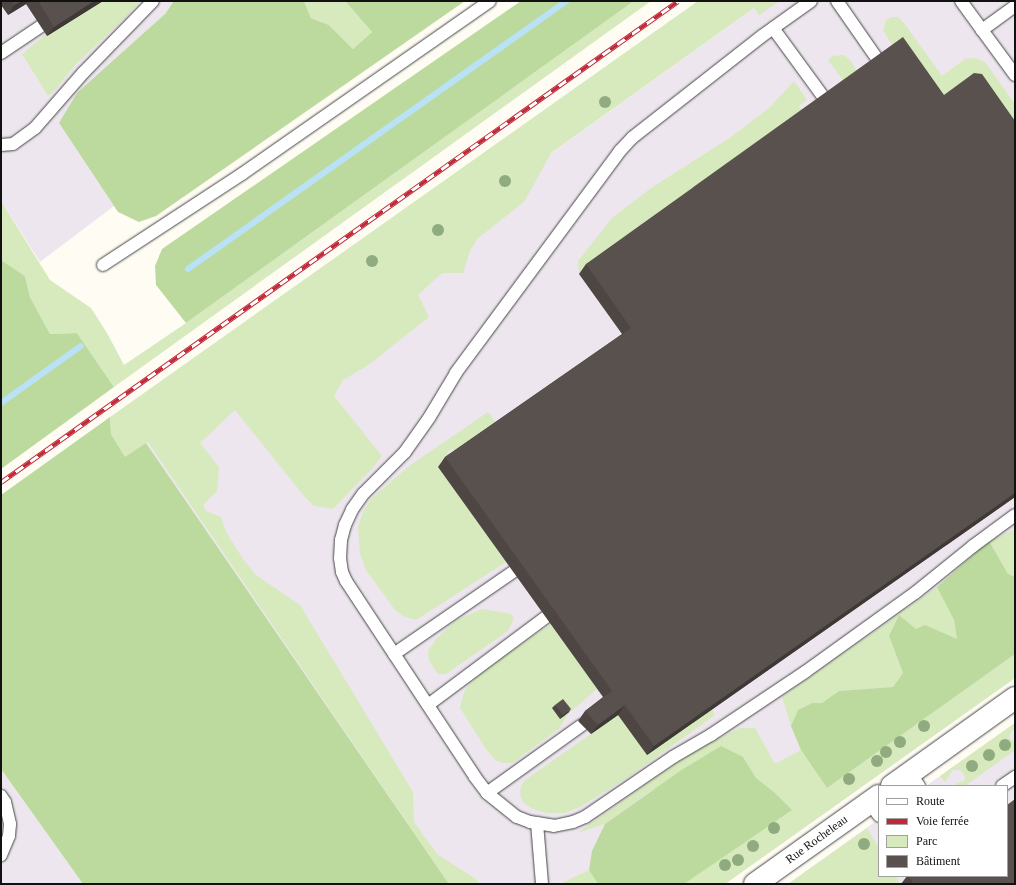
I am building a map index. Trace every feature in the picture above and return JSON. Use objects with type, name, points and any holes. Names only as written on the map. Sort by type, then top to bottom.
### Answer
[{"type":"street","points":[[896,785],[914,780],[1015,698]]},
{"type":"street","name":"Rue Rocheleau","points":[[755,884],[876,805]]},
{"type":"lane","points":[[1,145],[13,144],[35,128],[82,73],[153,1]]},
{"type":"lane","points":[[103,265],[242,174],[490,1]]},
{"type":"lane","points":[[811,1],[773,28],[632,138],[620,151],[456,373],[429,418],[405,452],[362,494],[352,510],[342,540],[340,558],[342,572],[475,777],[488,793],[517,817],[554,826],[573,822],[585,817],[673,757],[711,735],[805,672],[915,593],[973,546],[1015,516]]},
{"type":"lane","points":[[837,1],[878,60]]},
{"type":"lane","points":[[961,1],[1015,76]]},
{"type":"lane","points":[[982,30],[1015,6]]},
{"type":"lane","points":[[1,53],[40,26]]},
{"type":"lane","points":[[773,28],[824,98]]},
{"type":"lane","points":[[394,654],[513,572]]},
{"type":"lane","points":[[428,705],[546,617]]},
{"type":"lane","points":[[488,793],[582,725]]},
{"type":"lane","points":[[1003,785],[1015,777]]},
{"type":"lane","points":[[1,796],[5,802],[10,824],[9,836],[1,855]]},
{"type":"lane","points":[[537,823],[542,884]]},
{"type":"shaded area","points":[[1,1],[174,1],[165,14],[59,123],[114,206],[40,262],[1,201]]},
{"type":"shaded area","points":[[764,1],[1015,1],[1015,678],[725,884],[449,884],[146,443]]},
{"type":"shaded area","points":[[1015,723],[1015,884],[788,884],[878,820],[878,877],[1008,877],[1008,785],[927,785]]},
{"type":"shaded area","points":[[1,769],[83,884],[1,884]]},
{"type":"green space","points":[[103,1],[140,1],[125,18],[75,65],[56,89],[48,96],[22,54],[46,34],[47,36]]},
{"type":"green space","points":[[174,1],[304,1],[311,18],[329,25],[353,49],[372,32],[345,1],[465,1],[156,216],[139,222],[118,212],[59,123],[77,93],[165,14]]},
{"type":"green space","points":[[304,1],[345,1],[372,32],[353,49],[329,25],[311,18]]},
{"type":"green space","points":[[521,1],[634,1],[186,323],[156,285],[155,266],[162,249]]},
{"type":"green space","points":[[634,1],[651,1],[114,387],[77,333],[50,334],[30,297],[25,276],[1,260],[1,201],[50,280],[91,308],[107,333],[124,365],[186,323]]},
{"type":"green space","points":[[698,1],[780,1],[759,15],[754,8],[551,153],[524,202],[477,239],[470,251],[463,273],[442,273],[418,295],[429,317],[367,366],[343,380],[334,396],[382,456],[371,470],[333,509],[314,506],[304,496],[235,410],[200,443],[219,467],[217,491],[203,505],[206,511],[221,517],[226,532],[243,559],[256,575],[300,605],[413,792],[414,822],[437,854],[476,879],[480,884],[449,884],[148,442],[125,458],[111,434],[110,417]]},
{"type":"green space","points":[[892,17],[898,17],[904,23],[942,76],[965,59],[976,58],[985,62],[1015,104],[1015,126],[938,105],[894,48],[883,30],[886,20]]},
{"type":"green space","points":[[844,55],[851,61],[856,70],[860,72],[845,83],[828,60],[833,56]]},
{"type":"green space","points":[[794,81],[807,100],[799,106],[804,113],[579,274],[578,261],[612,218],[651,188],[731,137],[769,108]]},
{"type":"green space","points":[[1,260],[25,276],[30,297],[50,334],[77,333],[114,387],[1,469]]},
{"type":"green space","points":[[488,412],[498,425],[456,454],[453,449],[448,452],[451,457],[438,467],[506,562],[416,620],[405,617],[395,610],[366,570],[360,554],[358,527],[363,512],[371,499],[409,466]]},
{"type":"green space","points":[[110,417],[111,434],[125,457],[146,443],[449,884],[83,884],[1,769],[1,495]]},
{"type":"green space","points":[[1015,529],[1015,577],[1008,574],[989,541]]},
{"type":"green space","points":[[989,541],[1008,574],[1015,577],[1015,654],[827,788],[801,750],[791,726],[798,710],[812,703],[822,703],[839,691],[893,687],[903,673],[889,636],[899,615],[916,629],[925,625],[957,639],[954,620],[937,587]]},
{"type":"green space","points":[[937,587],[954,620],[957,639],[941,633],[916,629],[899,615],[889,636],[903,673],[893,687],[839,691],[822,703],[812,703],[798,710],[791,726],[782,697]]},
{"type":"green space","points":[[482,609],[511,614],[514,618],[508,631],[446,674],[438,674],[429,661],[428,651],[436,639],[456,620]]},
{"type":"green space","points":[[551,624],[597,689],[568,714],[559,729],[512,763],[503,763],[495,760],[486,749],[460,708],[465,690],[481,672]]},
{"type":"green space","points":[[1015,654],[1015,678],[725,884],[684,884],[791,810],[774,792],[756,778],[743,757],[652,790],[605,824],[577,833],[695,750],[740,728],[755,728],[775,764],[801,750],[827,788]]},
{"type":"green space","points":[[712,710],[715,715],[627,778],[580,807],[565,813],[546,813],[533,809],[523,802],[520,795],[521,786],[525,780],[618,715]]},
{"type":"green space","points":[[1015,723],[1015,729],[1012,730],[1009,738],[1015,742],[1015,750],[966,785],[954,784],[964,781],[965,776],[960,770],[953,770],[945,782],[940,776]]},
{"type":"green space","points":[[721,746],[743,757],[756,778],[774,792],[792,810],[684,884],[598,884],[589,870],[592,851],[605,824],[680,771]]},
{"type":"green space","points":[[867,828],[878,846],[878,877],[896,877],[900,884],[788,884]]},
{"type":"green space","points":[[589,870],[598,884],[562,884],[562,883]]},
{"type":"building","points":[[11,1],[22,1],[14,5]]},
{"type":"building","points":[[38,1],[94,1],[54,27]]},
{"type":"building","points":[[903,37],[944,95],[974,73],[982,74],[1015,121],[1015,493],[654,746],[625,705],[598,725],[585,711],[612,691],[445,457],[631,328],[586,264]]},
{"type":"building","points":[[563,699],[571,709],[563,715],[555,705]]},
{"type":"building","points":[[1015,799],[1015,884],[914,884],[909,877],[1008,877],[1008,804]]},
{"type":"waterway","points":[[188,269],[567,1]]},
{"type":"waterway","points":[[1,403],[81,346]]},
{"type":"railway","points":[[1,482],[678,1]]}]
